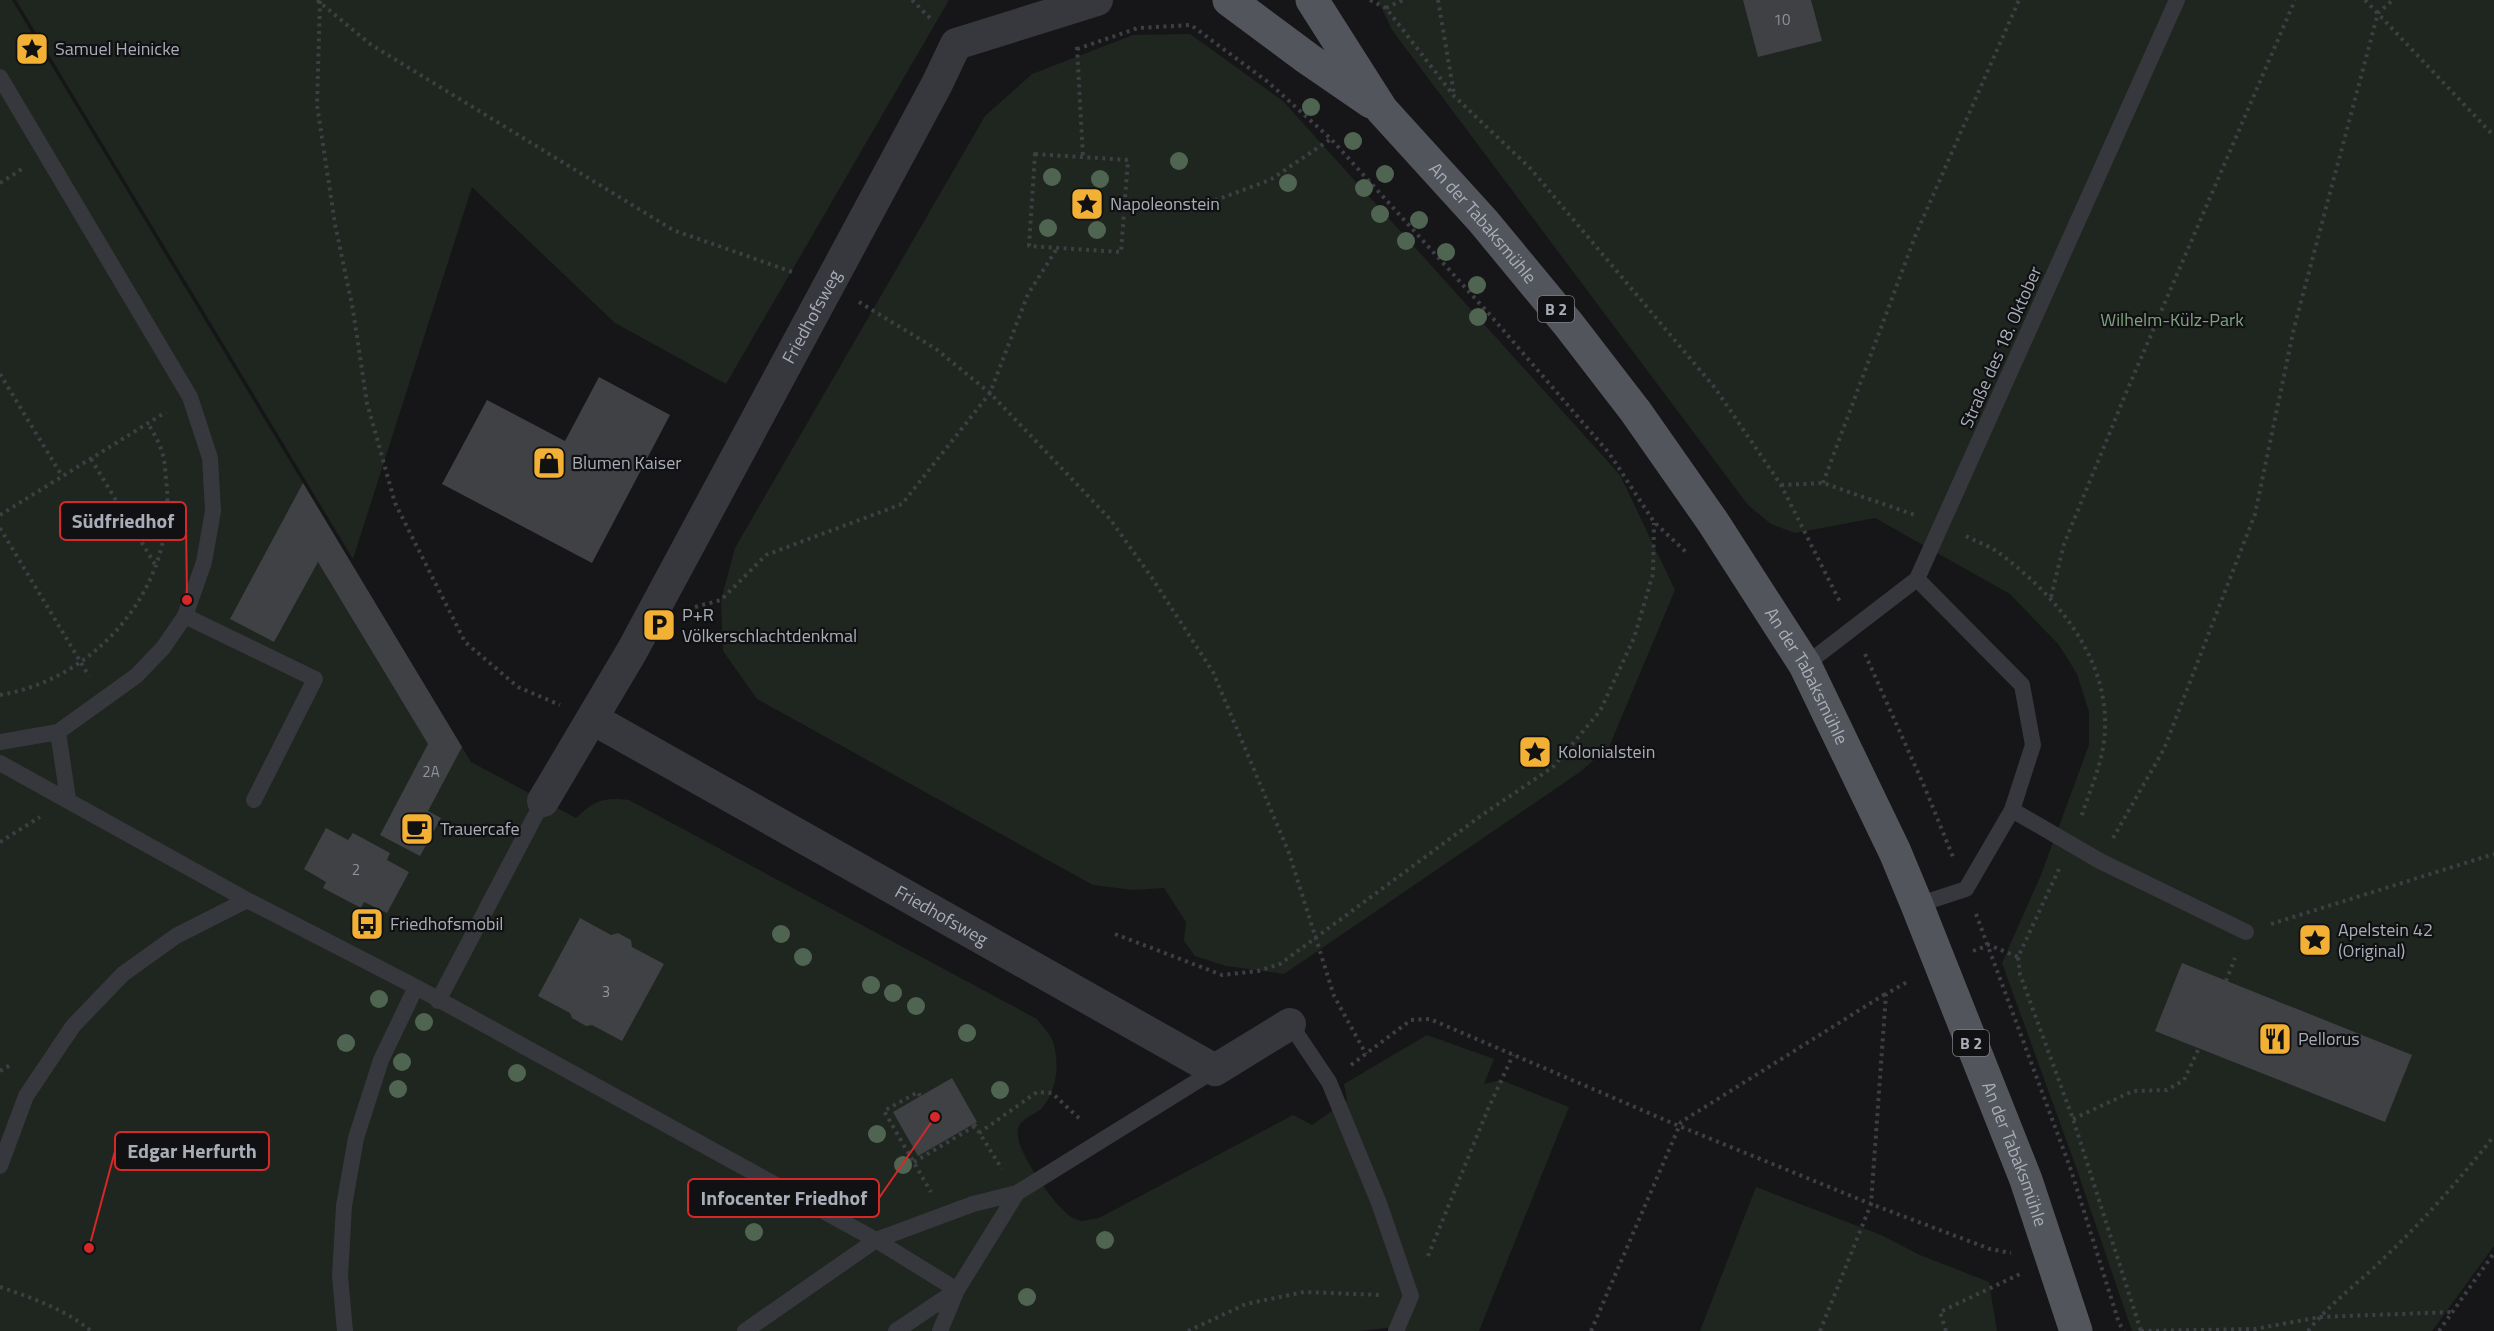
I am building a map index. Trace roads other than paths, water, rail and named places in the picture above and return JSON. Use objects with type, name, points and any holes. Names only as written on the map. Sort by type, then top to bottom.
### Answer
[{"type":"main road","name":"An der Tabaksmühle","points":[[1229,0],[1382,110]]},
{"type":"main road","name":"An der Tabaksmühle","points":[[1312,0],[1382,110],[1483,221],[1623,394],[1713,522],[1805,666],[1895,852],[1917,905],[2026,1180],[2076,1331]]},
{"type":"street","name":"Friedhofsweg","points":[[543,801],[593,719],[652,613],[937,84],[956,44],[1085,3]]},
{"type":"street","name":"Friedhofsweg","points":[[593,719],[1215,1070]]},
{"type":"street","points":[[1215,1070],[1290,1024]]},
{"type":"lane","name":"Straße des 18. Oktober","points":[[1805,666],[1917,579],[2177,0]]},
{"type":"lane","points":[[0,77],[190,397],[210,458],[213,511],[204,562],[185,615],[163,648],[136,676],[58,732],[0,742]]},
{"type":"lane","points":[[1917,579],[2022,686],[2033,745],[2012,810],[1966,889],[1917,905]]},
{"type":"lane","points":[[185,615],[315,679],[254,800]]},
{"type":"lane","points":[[58,732],[68,799]]},
{"type":"lane","points":[[0,763],[247,900],[416,987],[876,1240],[957,1290]]},
{"type":"lane","name":"Friedhofsweg","points":[[438,1001],[543,801]]},
{"type":"lane","points":[[2012,810],[2100,861],[2246,932]]},
{"type":"lane","points":[[0,1166],[26,1096],[73,1026],[123,974],[176,936],[247,900]]},
{"type":"lane","points":[[345,1331],[340,1276],[344,1206],[356,1138],[381,1060],[416,987]]},
{"type":"lane","points":[[1290,1024],[1329,1082],[1378,1203],[1411,1296],[1396,1331]]},
{"type":"lane","points":[[745,1331],[876,1240],[973,1204],[1017,1192],[1215,1070]]},
{"type":"lane","points":[[940,1331],[957,1290],[1017,1192]]},
{"type":"lane","points":[[896,1331],[957,1290]]},
{"type":"place","name":"Samuel Heinicke","points":[[32,49]]},
{"type":"place","name":"Napoleonstein","points":[[1087,204]]},
{"type":"place","name":"Blumen Kaiser","points":[[549,463]]},
{"type":"place","name":"Südfriedhof","points":[[187,600]]},
{"type":"place","name":"P+R Völkerschlachtdenkmal","points":[[659,625]]},
{"type":"place","name":"Kolonialstein","points":[[1535,752]]},
{"type":"place","name":"Trauercafe","points":[[417,829]]},
{"type":"place","name":"Friedhofsmobil","points":[[367,924]]},
{"type":"place","name":"Apelstein 42 (Original)","points":[[2315,940]]},
{"type":"place","name":"Pellorus","points":[[2275,1039]]},
{"type":"place","name":"Infocenter Friedhof","points":[[935,1117]]},
{"type":"place","name":"Edgar Herfurth","points":[[89,1248]]},
{"type":"park label","name":"Wilhelm-Külz-Park","points":[[2172,320]]}]
